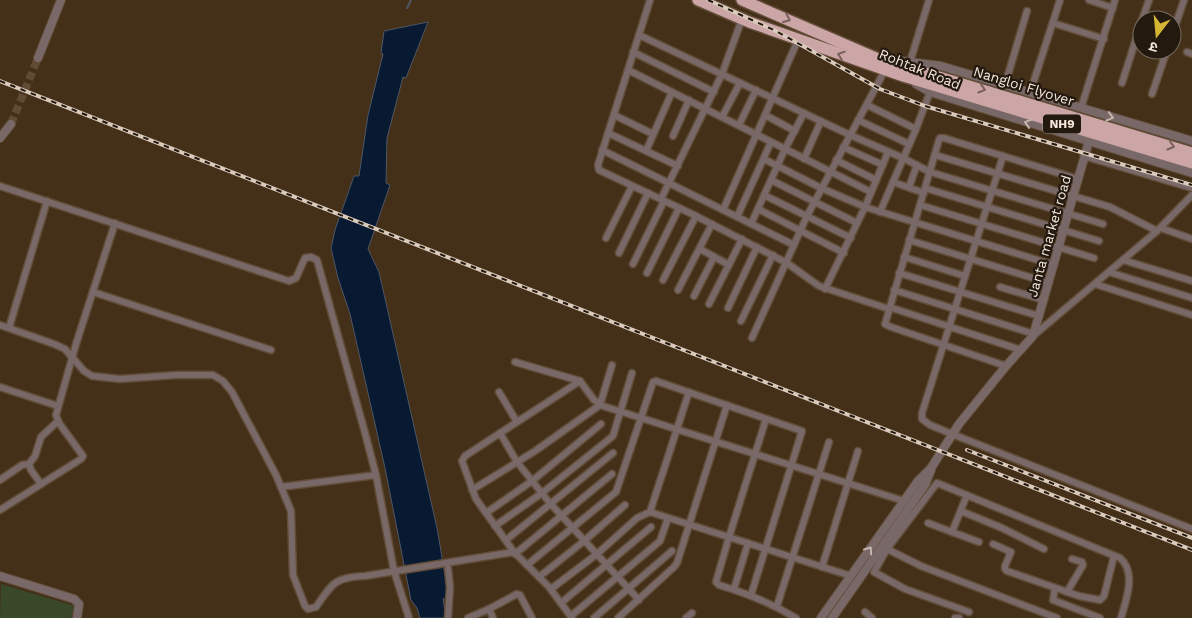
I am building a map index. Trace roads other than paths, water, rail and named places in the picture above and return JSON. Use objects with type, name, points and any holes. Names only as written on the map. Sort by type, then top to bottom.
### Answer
[{"type":"highway","name":"Rohtak Road","points":[[698,0],[742,20],[903,76]]},
{"type":"highway","name":"Rohtak Road","points":[[742,0],[876,58]]},
{"type":"highway","name":"Nangloi Flyover","points":[[876,58],[932,84],[1192,163]]},
{"type":"highway","name":"Nangloi Flyover","points":[[903,76],[1192,153]]},
{"type":"street","points":[[38,58],[61,0]]},
{"type":"street","points":[[650,0],[602,150],[598,165],[599,170],[773,255],[819,286],[1021,350]]},
{"type":"street","points":[[910,62],[929,0]]},
{"type":"street","points":[[1030,93],[1060,0]]},
{"type":"street","points":[[1089,0],[1113,8]]},
{"type":"street","points":[[1081,108],[1115,0]]},
{"type":"street","points":[[1005,85],[1026,11]]},
{"type":"street","points":[[632,264],[714,92],[742,20]]},
{"type":"street","points":[[1053,23],[1104,39]]},
{"type":"street","points":[[639,35],[930,172],[1103,224]]},
{"type":"street","points":[[723,210],[798,40]]},
{"type":"street","points":[[633,52],[714,92]]},
{"type":"street","points":[[1122,84],[1132,52]]},
{"type":"street","name":"Rohtak Road","points":[[876,58],[940,66],[1192,141]]},
{"type":"street","points":[[1152,94],[1164,60]]},
{"type":"street","points":[[628,70],[871,192]]},
{"type":"street","points":[[752,338],[807,216],[885,70]]},
{"type":"street","points":[[722,117],[740,83]]},
{"type":"street","points":[[880,212],[916,128],[932,84]]},
{"type":"street","name":"Rohtak Road","points":[[932,84],[1089,141],[1192,173]]},
{"type":"street","points":[[739,125],[756,90]]},
{"type":"street","points":[[646,151],[672,92]]},
{"type":"street","points":[[673,136],[689,100]]},
{"type":"street","points":[[867,105],[916,128]]},
{"type":"street","points":[[751,224],[785,149],[804,113]]},
{"type":"street","points":[[614,115],[653,134]]},
{"type":"street","points":[[765,115],[795,131]]},
{"type":"street","points":[[858,120],[909,144]]},
{"type":"street","points":[[804,159],[821,121]]},
{"type":"street","points":[[0,138],[11,124]]},
{"type":"street","points":[[608,133],[678,166]]},
{"type":"street","points":[[1006,366],[888,326],[885,320],[939,140],[942,138],[1078,179]]},
{"type":"street","name":"Janta market road","points":[[1034,335],[1089,141]]},
{"type":"street","points":[[737,216],[771,142]]},
{"type":"street","points":[[843,147],[883,165]]},
{"type":"street","points":[[602,150],[794,245]]},
{"type":"street","points":[[826,288],[865,207],[888,152]]},
{"type":"street","points":[[935,155],[1116,209],[1159,230],[1192,239]]},
{"type":"street","points":[[1003,156],[922,413],[922,419],[952,434],[1192,529]]},
{"type":"street","points":[[1084,156],[1192,188]]},
{"type":"street","points":[[764,159],[821,188],[865,207],[1054,265]]},
{"type":"street","points":[[836,160],[876,180]]},
{"type":"street","points":[[908,187],[917,165]]},
{"type":"street","points":[[771,180],[857,223]]},
{"type":"street","points":[[893,182],[987,207],[1099,241]]},
{"type":"street","points":[[0,186],[289,281],[296,278],[306,258],[311,257],[317,260],[376,476],[395,571],[409,618]]},
{"type":"street","points":[[606,238],[632,186]]},
{"type":"street","points":[[619,253],[648,193]]},
{"type":"street","points":[[832,618],[925,485],[931,468],[952,434],[1006,366],[1034,335],[1159,230],[1192,195]]},
{"type":"street","points":[[764,196],[850,238]]},
{"type":"street","points":[[9,328],[47,201]]},
{"type":"street","points":[[920,205],[1094,258]]},
{"type":"street","points":[[647,273],[679,208]]},
{"type":"street","points":[[758,209],[844,253]]},
{"type":"street","points":[[663,280],[696,216]]},
{"type":"street","points":[[0,510],[83,456],[58,421],[56,415],[72,358],[115,224]]},
{"type":"street","points":[[678,290],[712,224]]},
{"type":"street","points":[[710,304],[742,239]]},
{"type":"street","points":[[909,240],[1048,283]]},
{"type":"street","points":[[728,308],[757,248]]},
{"type":"street","points":[[700,249],[729,265]]},
{"type":"street","points":[[741,322],[773,255]]},
{"type":"street","points":[[694,296],[714,257]]},
{"type":"street","points":[[904,257],[965,276]]},
{"type":"street","points":[[1123,260],[1192,281]]},
{"type":"street","points":[[1109,272],[1192,298]]},
{"type":"street","points":[[899,273],[1039,316]]},
{"type":"street","points":[[1094,284],[1192,315]]},
{"type":"street","points":[[1000,287],[1044,300]]},
{"type":"street","points":[[894,290],[1034,335]]},
{"type":"street","points":[[93,292],[271,350]]},
{"type":"street","points":[[0,325],[54,344],[65,350],[84,372],[92,376],[120,379],[176,375],[213,375],[224,381],[232,392],[282,487],[292,513],[293,575],[305,606],[308,609],[316,607],[333,584],[341,578],[449,565],[515,553],[612,474]]},
{"type":"street","points":[[514,362],[580,381],[600,405],[904,501]]},
{"type":"street","points":[[472,490],[517,462],[600,405],[612,365]]},
{"type":"street","points":[[496,526],[542,493],[611,438],[632,372]]},
{"type":"street","points":[[580,381],[463,458],[462,465],[476,499],[515,553],[551,590],[572,617],[660,540],[668,518]]},
{"type":"street","points":[[527,565],[616,492],[654,381],[802,431],[751,595]]},
{"type":"street","points":[[0,388],[58,406]]},
{"type":"street","points":[[499,392],[517,422]]},
{"type":"street","points":[[650,512],[689,392]]},
{"type":"street","points":[[618,618],[674,568],[690,525],[727,405]]},
{"type":"street","points":[[766,419],[716,582],[718,585],[751,595],[777,606],[796,618]]},
{"type":"street","points":[[41,484],[31,470],[30,464],[35,456],[41,437],[58,421]]},
{"type":"street","points":[[486,513],[532,481],[601,424]]},
{"type":"street","points":[[500,433],[517,462],[551,505],[639,600]]},
{"type":"street","points":[[777,606],[829,442]]},
{"type":"street","points":[[822,567],[858,451]]},
{"type":"street","points":[[506,540],[614,453]]},
{"type":"street","points":[[0,480],[22,465],[30,464]]},
{"type":"street","points":[[821,618],[918,480],[931,468]]},
{"type":"street","points":[[282,487],[376,476]]},
{"type":"street","points":[[969,612],[906,589],[875,573],[874,569],[937,483],[1125,562],[1129,577],[1127,598],[1121,618]]},
{"type":"street","points":[[952,532],[967,495]]},
{"type":"street","points":[[538,577],[625,505]]},
{"type":"street","points":[[961,511],[1002,528],[1044,549]]},
{"type":"street","points":[[551,590],[597,554],[637,518],[650,512],[851,576]]},
{"type":"street","points":[[928,523],[980,542]]},
{"type":"street","points":[[561,603],[651,527]]},
{"type":"street","points":[[734,589],[748,543]]},
{"type":"street","points":[[993,544],[1010,551],[1005,570],[1079,596],[1100,600],[1102,599],[1114,556]]},
{"type":"street","points":[[887,549],[921,566],[1056,618]]},
{"type":"street","points":[[594,618],[672,550]]},
{"type":"street","points":[[1067,592],[1083,565],[1082,562],[1072,559]]},
{"type":"street","points":[[448,618],[449,565]]},
{"type":"street","points":[[0,576],[74,599],[79,604],[76,618]]},
{"type":"street","points":[[1055,588],[1053,600],[1100,618]]},
{"type":"street","points":[[468,618],[517,594],[532,618]]},
{"type":"street","points":[[489,609],[493,618]]},
{"type":"street","points":[[865,612],[872,618]]},
{"type":"street","points":[[686,618],[692,613]]},
{"type":"water","points":[[428,22],[406,78],[403,77],[387,138],[386,183],[390,185],[368,249],[379,272],[437,528],[449,598],[443,599],[446,618],[420,618],[417,608],[411,600],[385,468],[350,314],[338,278],[331,248],[335,230],[354,176],[359,176],[368,115],[383,54],[381,53],[384,31]]},
{"type":"waterway","points":[[407,8],[411,0]]},
{"type":"tunnel","points":[[11,124],[38,58]]},
{"type":"railway","points":[[708,0],[776,31],[880,89],[925,106],[1192,185]]},
{"type":"railway","points":[[0,81],[1192,550]]},
{"type":"railway","points":[[967,450],[1192,538]]}]
